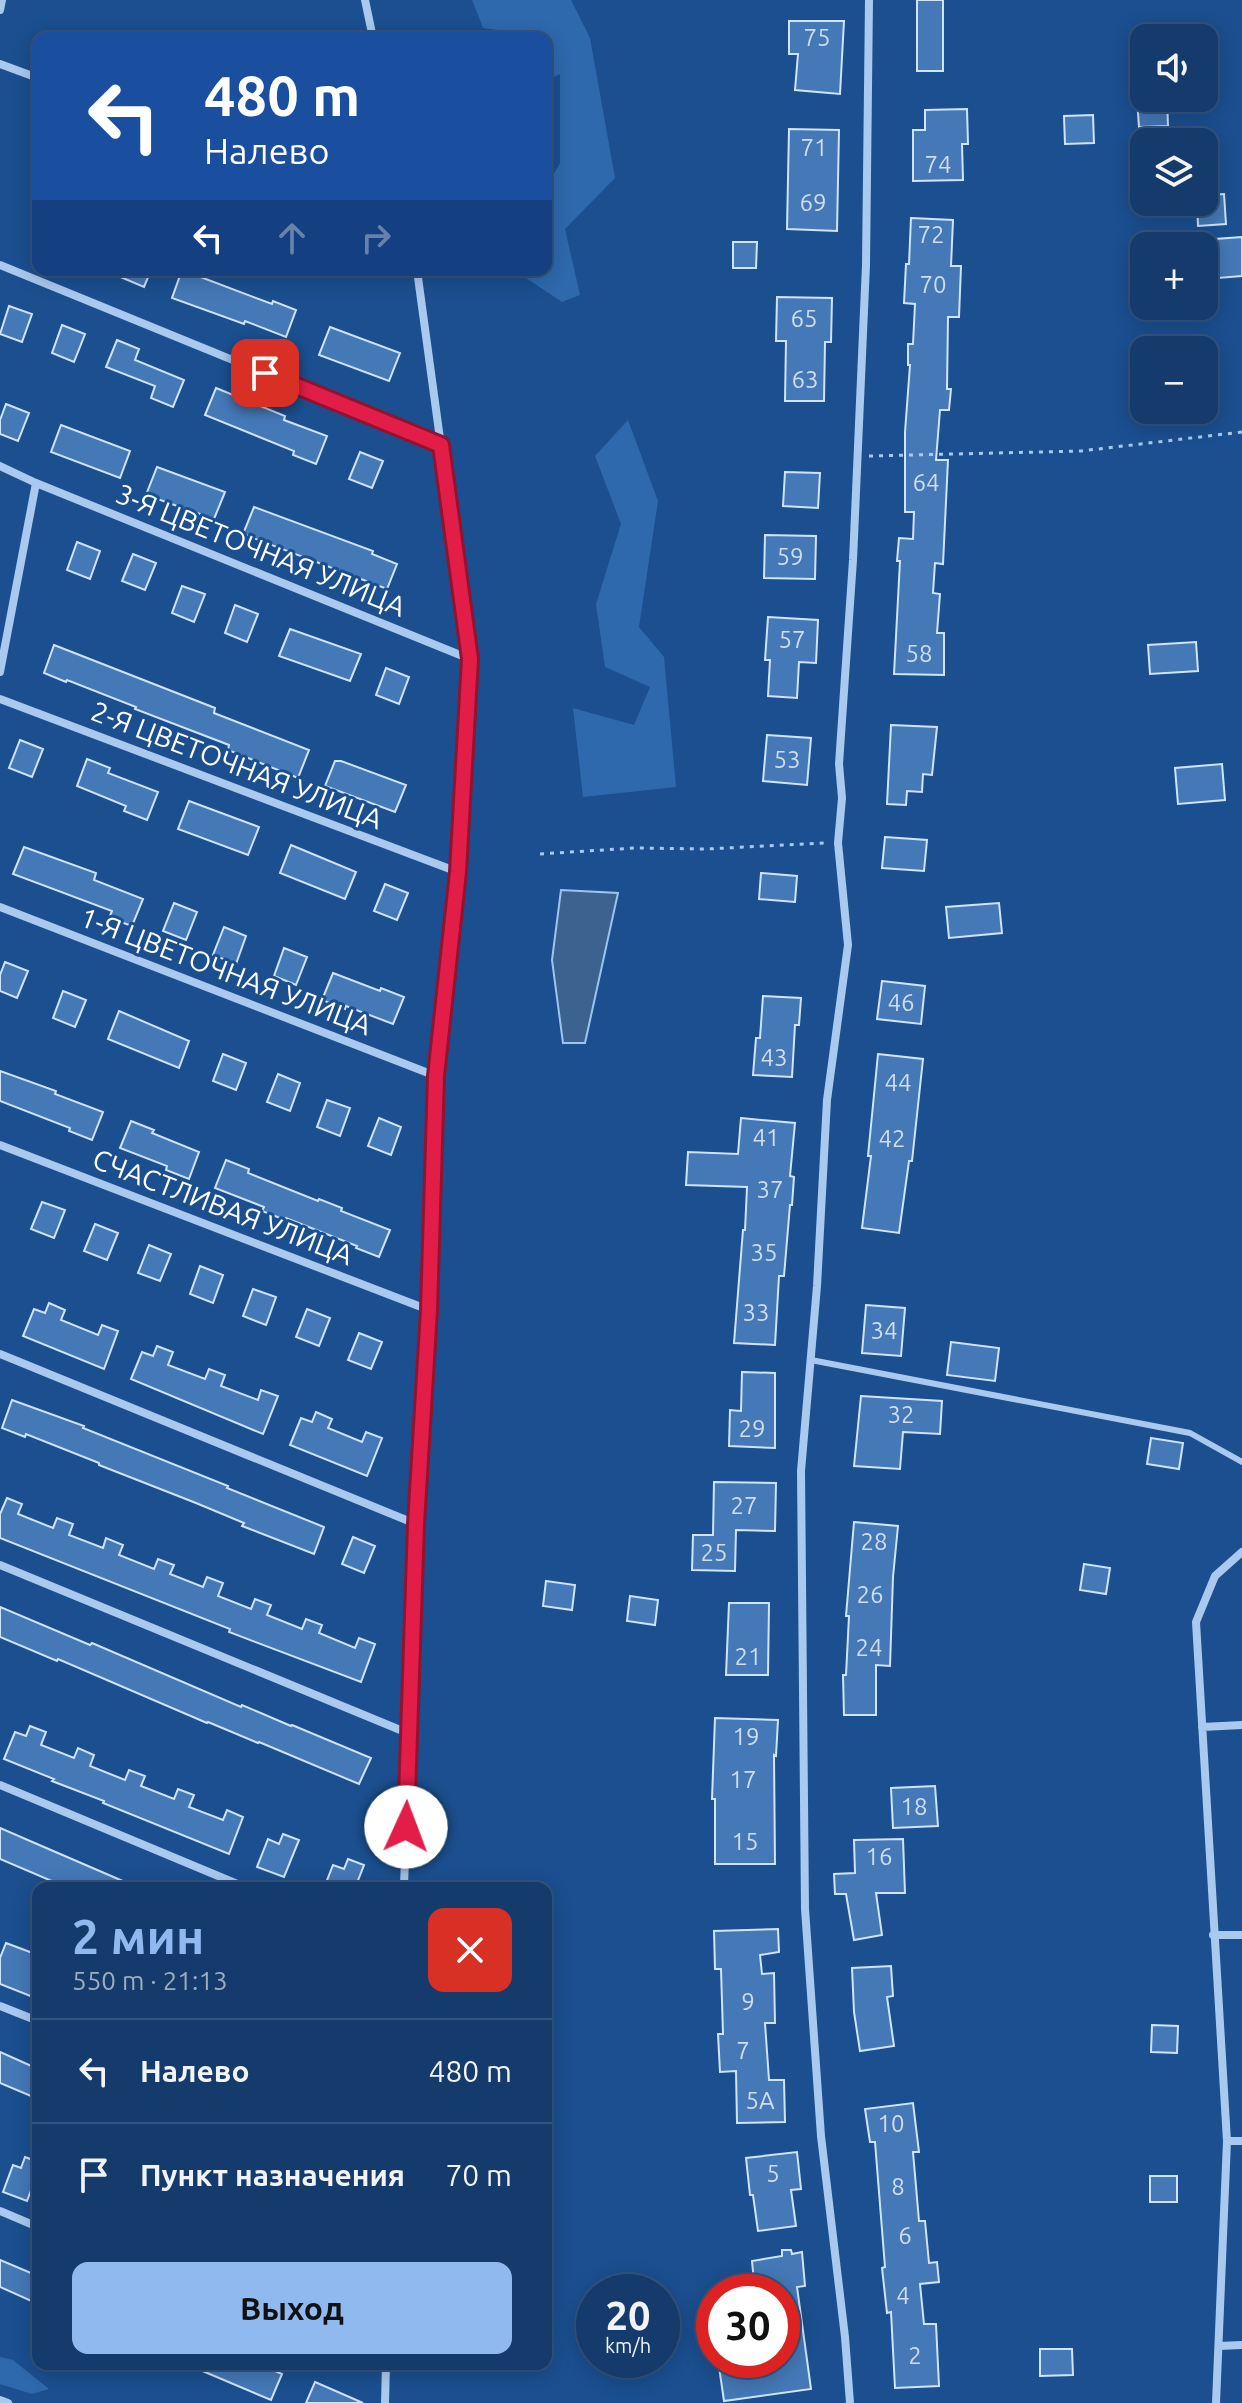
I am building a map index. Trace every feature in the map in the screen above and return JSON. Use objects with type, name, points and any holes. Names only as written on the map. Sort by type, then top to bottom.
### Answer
[{"type":"street","points":[[0,10],[2,0]]},
{"type":"street","points":[[365,0],[372,32]]},
{"type":"street","points":[[850,2403],[821,2136],[805,1909],[801,1471],[817,1286],[827,1100],[848,945],[838,843],[842,798],[839,764],[866,265],[869,0]]},
{"type":"street","points":[[0,64],[32,76]]},
{"type":"street","points":[[0,265],[441,445]]},
{"type":"street","points":[[404,1882],[436,1076],[458,872],[470,659],[418,276]]},
{"type":"street","name":"3-Я ЦВЕТОЧНАЯ УЛИЦА","points":[[0,466],[470,659]]},
{"type":"street","points":[[0,672],[36,483]]},
{"type":"street","name":"2-Я ЦВЕТОЧНАЯ УЛИЦА","points":[[0,699],[458,872]]},
{"type":"street","name":"1-Я ЦВЕТОЧНАЯ УЛИЦА","points":[[0,907],[436,1076]]},
{"type":"street","name":"СЧАСТЛИВАЯ УЛИЦА","points":[[0,1145],[429,1310]]},
{"type":"street","points":[[0,1354],[416,1524]]},
{"type":"street","points":[[1216,2403],[1227,2141],[1196,1622],[1215,1576],[1242,1552]]},
{"type":"street","points":[[0,1565],[410,1734]]},
{"type":"street","points":[[1202,1727],[1242,1725]]},
{"type":"street","points":[[0,1785],[233,1882]]},
{"type":"street","points":[[1213,1935],[1242,1935]]},
{"type":"street","points":[[0,2006],[32,2019]]},
{"type":"street","points":[[1227,2141],[1242,2141]]},
{"type":"street","points":[[0,2211],[32,2224]]},
{"type":"street","points":[[1219,2346],[1242,2345]]},
{"type":"street","points":[[383,2370],[385,2403]]},
{"type":"street","points":[[0,2400],[8,2403]]},
{"type":"lane","points":[[811,1360],[1190,1433],[1242,1462]]},
{"type":"path","points":[[857,455],[947,456],[1081,451],[1242,432]]},
{"type":"path","points":[[540,854],[635,848],[707,849],[838,843]]},
{"type":"shaded area","points":[[472,0],[571,0],[590,38],[615,178],[565,229],[580,295],[562,302],[526,278],[552,276],[552,177],[560,163],[560,74],[552,78],[552,32],[483,28]]},
{"type":"shaded area","points":[[628,420],[658,501],[639,627],[664,657],[676,787],[583,797],[573,708],[634,725],[650,687],[605,667],[596,604],[621,524],[595,456]]},
{"type":"shaded area","points":[[561,890],[618,893],[585,1043],[563,1043],[552,960]]},
{"type":"shaded area","points":[[0,2357],[13,2360],[49,2389],[32,2394],[0,2384]]},
{"type":"building","points":[[917,0],[943,0],[943,71],[917,71]]},
{"type":"building","points":[[789,21],[844,21],[840,94],[795,90],[798,54],[789,54]]},
{"type":"building","points":[[967,109],[968,144],[962,144],[963,180],[913,181],[913,130],[925,130],[925,110]]},
{"type":"building","points":[[1138,112],[1168,112],[1168,126],[1139,127]]},
{"type":"building","points":[[1093,115],[1094,143],[1065,144],[1064,116]]},
{"type":"building","points":[[789,129],[839,130],[837,231],[787,229]]},
{"type":"building","points":[[1218,194],[1224,194],[1226,224],[1198,226],[1198,216],[1218,216]]},
{"type":"building","points":[[911,218],[953,220],[951,266],[961,266],[959,317],[948,317],[949,410],[940,410],[936,460],[948,460],[943,564],[935,563],[933,593],[940,594],[937,633],[944,633],[944,675],[894,674],[899,538],[913,539],[914,512],[905,512],[908,344],[913,344],[915,304],[904,303]]},
{"type":"building","points":[[1242,237],[1242,276],[1218,278],[1218,239]]},
{"type":"building","points":[[733,242],[757,242],[756,268],[733,268]]},
{"type":"building","points":[[118,276],[149,276],[144,287]]},
{"type":"building","points":[[180,276],[198,276],[296,310],[286,337],[172,298]]},
{"type":"building","points":[[777,297],[832,298],[831,342],[825,342],[824,401],[785,401],[786,341],[776,341]]},
{"type":"building","points":[[9,306],[32,314],[22,342],[0,334]]},
{"type":"building","points":[[62,325],[85,334],[74,362],[52,353]]},
{"type":"building","points":[[330,327],[400,353],[389,381],[319,355]]},
{"type":"building","points":[[117,340],[139,349],[135,360],[184,380],[173,407],[151,398],[155,386],[106,367]]},
{"type":"building","points":[[216,388],[327,436],[316,464],[293,455],[294,451],[205,415]]},
{"type":"building","points":[[6,404],[29,413],[18,441],[0,434],[0,420]]},
{"type":"building","points":[[61,425],[130,451],[120,478],[51,452]]},
{"type":"building","points":[[360,452],[383,461],[372,488],[349,479]]},
{"type":"building","points":[[157,467],[225,492],[214,519],[146,495]]},
{"type":"building","points":[[785,472],[820,473],[818,508],[783,506]]},
{"type":"building","points":[[254,507],[373,551],[372,554],[397,564],[387,589],[243,534]]},
{"type":"building","points":[[765,535],[816,536],[815,579],[764,578]]},
{"type":"building","points":[[77,542],[100,551],[90,579],[67,570]]},
{"type":"building","points":[[133,554],[156,563],[145,590],[122,581]]},
{"type":"building","points":[[182,586],[205,594],[194,622],[172,613]]},
{"type":"building","points":[[235,605],[258,614],[247,642],[225,633]]},
{"type":"building","points":[[768,617],[818,620],[816,663],[799,662],[797,698],[768,696],[770,660],[765,660]]},
{"type":"building","points":[[290,629],[361,654],[350,681],[279,656]]},
{"type":"building","points":[[1196,642],[1198,671],[1150,674],[1148,645]]},
{"type":"building","points":[[54,645],[215,708],[214,713],[309,750],[298,778],[228,750],[229,745],[44,673]]},
{"type":"building","points":[[386,668],[409,677],[399,704],[376,695]]},
{"type":"building","points":[[891,725],[937,727],[932,775],[923,774],[922,792],[907,791],[906,805],[887,804]]},
{"type":"building","points":[[767,735],[811,738],[807,785],[763,781]]},
{"type":"building","points":[[20,740],[43,749],[32,777],[9,768]]},
{"type":"building","points":[[87,759],[110,768],[108,773],[158,792],[147,820],[124,811],[126,806],[77,786]]},
{"type":"building","points":[[335,761],[406,785],[395,812],[325,786]]},
{"type":"building","points":[[1222,764],[1225,800],[1178,804],[1175,768]]},
{"type":"building","points":[[189,801],[259,827],[248,855],[178,829]]},
{"type":"building","points":[[885,837],[927,840],[924,871],[882,868]]},
{"type":"building","points":[[291,845],[356,872],[345,899],[280,873]]},
{"type":"building","points":[[24,847],[96,873],[94,880],[143,899],[132,926],[109,918],[112,911],[13,874]]},
{"type":"building","points":[[761,873],[797,876],[795,902],[759,899]]},
{"type":"building","points":[[385,884],[408,893],[397,920],[374,911]]},
{"type":"building","points":[[174,903],[197,912],[186,940],[163,931]]},
{"type":"building","points":[[999,903],[1002,933],[949,938],[946,907]]},
{"type":"building","points":[[224,927],[246,936],[236,964],[213,955]]},
{"type":"building","points":[[284,948],[307,957],[296,985],[274,976]]},
{"type":"building","points":[[5,962],[28,971],[17,998],[0,991],[0,975]]},
{"type":"building","points":[[333,973],[404,997],[393,1024],[322,1000]]},
{"type":"building","points":[[882,981],[925,986],[921,1024],[877,1019]]},
{"type":"building","points":[[63,991],[86,1000],[75,1027],[53,1018]]},
{"type":"building","points":[[763,996],[801,998],[799,1025],[795,1025],[792,1077],[753,1075]]},
{"type":"building","points":[[119,1011],[189,1041],[179,1068],[108,1039]]},
{"type":"building","points":[[223,1054],[246,1063],[236,1090],[213,1081]]},
{"type":"building","points":[[878,1054],[923,1059],[912,1161],[909,1161],[899,1233],[862,1228]]},
{"type":"building","points":[[0,1071],[103,1112],[92,1140],[69,1131],[70,1128],[0,1101]]},
{"type":"building","points":[[278,1074],[300,1083],[290,1111],[267,1102]]},
{"type":"building","points":[[327,1100],[350,1108],[340,1136],[317,1127]]},
{"type":"building","points":[[379,1118],[401,1127],[391,1155],[368,1146]]},
{"type":"building","points":[[741,1118],[795,1123],[790,1176],[794,1177],[792,1205],[784,1276],[779,1276],[775,1345],[734,1343],[747,1187],[686,1185],[688,1152],[738,1154]]},
{"type":"building","points":[[131,1121],[199,1152],[189,1179],[166,1170],[167,1166],[120,1148]]},
{"type":"building","points":[[226,1160],[249,1169],[248,1173],[342,1208],[341,1211],[390,1230],[379,1257],[262,1211],[264,1207],[215,1188]]},
{"type":"building","points":[[42,1202],[65,1210],[54,1238],[31,1229]]},
{"type":"building","points":[[95,1224],[118,1233],[107,1260],[84,1251]]},
{"type":"building","points":[[149,1245],[171,1254],[160,1281],[138,1273]]},
{"type":"building","points":[[200,1266],[223,1275],[213,1303],[190,1294]]},
{"type":"building","points":[[253,1289],[276,1297],[266,1325],[243,1316]]},
{"type":"building","points":[[49,1303],[65,1310],[61,1320],[98,1335],[102,1325],[118,1331],[104,1369],[23,1336],[34,1309],[45,1313]]},
{"type":"building","points":[[866,1305],[905,1308],[901,1356],[862,1353]]},
{"type":"building","points":[[307,1309],[330,1318],[319,1346],[296,1337]]},
{"type":"building","points":[[359,1333],[382,1342],[371,1369],[348,1360]]},
{"type":"building","points":[[951,1342],[999,1348],[995,1381],[947,1375]]},
{"type":"building","points":[[157,1346],[173,1352],[168,1365],[205,1379],[209,1369],[225,1375],[221,1386],[258,1400],[261,1390],[278,1396],[263,1434],[131,1379],[142,1352],[153,1356]]},
{"type":"building","points":[[742,1372],[775,1373],[775,1448],[729,1446],[730,1410],[741,1411]]},
{"type":"building","points":[[861,1396],[942,1401],[940,1434],[903,1432],[900,1469],[854,1466]]},
{"type":"building","points":[[12,1400],[84,1426],[324,1527],[314,1554],[99,1463],[26,1434],[25,1437],[2,1428]]},
{"type":"building","points":[[316,1412],[332,1419],[328,1428],[362,1442],[366,1432],[382,1438],[367,1476],[290,1445],[301,1418],[312,1422]]},
{"type":"building","points":[[1151,1438],[1183,1443],[1179,1469],[1147,1464]]},
{"type":"building","points":[[714,1482],[776,1483],[775,1531],[736,1530],[735,1571],[692,1570],[693,1535],[713,1535]]},
{"type":"building","points":[[7,1498],[22,1504],[18,1514],[53,1528],[57,1518],[73,1524],[69,1535],[103,1548],[106,1538],[123,1545],[119,1555],[154,1569],[158,1559],[174,1565],[170,1574],[203,1587],[207,1577],[223,1583],[218,1596],[251,1609],[255,1599],[271,1605],[267,1615],[302,1629],[306,1619],[322,1625],[319,1633],[355,1648],[359,1638],[375,1644],[361,1682],[229,1632],[230,1629],[0,1538],[0,1514]]},
{"type":"building","points":[[854,1522],[898,1526],[890,1666],[876,1665],[876,1715],[844,1715],[843,1675],[846,1675],[849,1616],[846,1616]]},
{"type":"building","points":[[353,1537],[375,1546],[364,1573],[342,1564]]},
{"type":"building","points":[[1084,1564],[1110,1568],[1106,1594],[1080,1590]]},
{"type":"building","points":[[546,1581],[575,1585],[572,1610],[543,1606]]},
{"type":"building","points":[[630,1596],[658,1600],[655,1625],[627,1621]]},
{"type":"building","points":[[729,1603],[769,1603],[768,1675],[726,1675]]},
{"type":"building","points":[[0,1607],[371,1758],[359,1784],[207,1723],[0,1637]]},
{"type":"building","points":[[715,1718],[778,1720],[774,1755],[775,1864],[715,1864],[715,1799],[712,1799]]},
{"type":"building","points":[[30,1726],[46,1732],[41,1745],[74,1758],[78,1748],[94,1755],[90,1766],[125,1780],[129,1770],[145,1776],[141,1786],[174,1799],[178,1789],[194,1795],[189,1807],[223,1820],[227,1810],[243,1817],[229,1854],[4,1759],[15,1732],[26,1736]]},
{"type":"building","points":[[935,1786],[938,1826],[893,1828],[891,1788]]},
{"type":"building","points":[[0,1828],[125,1882],[54,1882],[0,1859]]},
{"type":"building","points":[[283,1834],[299,1840],[284,1877],[257,1867],[268,1839],[279,1844]]},
{"type":"building","points":[[903,1839],[905,1893],[876,1893],[882,1935],[854,1940],[846,1894],[835,1894],[834,1874],[855,1873],[854,1840]]},
{"type":"building","points":[[348,1859],[364,1865],[357,1882],[326,1882],[333,1865],[344,1869]]},
{"type":"building","points":[[778,1929],[779,1952],[760,1955],[762,1974],[774,1973],[775,2023],[765,2023],[769,2080],[784,2080],[785,2122],[737,2123],[736,2071],[720,2072],[718,2034],[723,2034],[721,1969],[715,1969],[714,1931]]},
{"type":"building","points":[[6,1943],[32,1953],[32,1997],[0,1984],[0,1958]]},
{"type":"building","points":[[891,1966],[893,1996],[887,1997],[894,2046],[860,2051],[852,1968]]},
{"type":"building","points":[[1152,2025],[1178,2026],[1177,2053],[1151,2052]]},
{"type":"building","points":[[0,2052],[32,2066],[32,2096],[0,2083]]},
{"type":"building","points":[[913,2103],[919,2152],[913,2152],[919,2221],[925,2221],[929,2263],[937,2262],[939,2282],[920,2284],[924,2324],[936,2324],[939,2386],[895,2388],[891,2312],[887,2313],[882,2268],[885,2267],[875,2142],[870,2142],[865,2109]]},
{"type":"building","points":[[797,2152],[801,2189],[791,2190],[796,2226],[758,2231],[746,2158]]},
{"type":"building","points":[[25,2157],[32,2160],[32,2188],[27,2201],[3,2192],[13,2165],[21,2168]]},
{"type":"building","points":[[1150,2176],[1177,2176],[1177,2202],[1150,2202]]},
{"type":"building","points":[[782,2250],[791,2250],[792,2254],[802,2252],[805,2286],[800,2287],[800,2274],[753,2274],[752,2261],[782,2256]]},
{"type":"building","points":[[0,2260],[32,2273],[32,2301],[0,2287]]},
{"type":"building","points":[[800,2309],[811,2389],[724,2401],[721,2378],[800,2378]]},
{"type":"building","points":[[1040,2349],[1072,2349],[1073,2375],[1040,2376]]},
{"type":"building","points":[[200,2370],[273,2370],[282,2374],[271,2400]]},
{"type":"building","points":[[315,2382],[363,2403],[306,2403]]},
{"type":"route","points":[[265,373],[441,445],[470,659],[458,872],[436,1076],[406,1827]]}]
